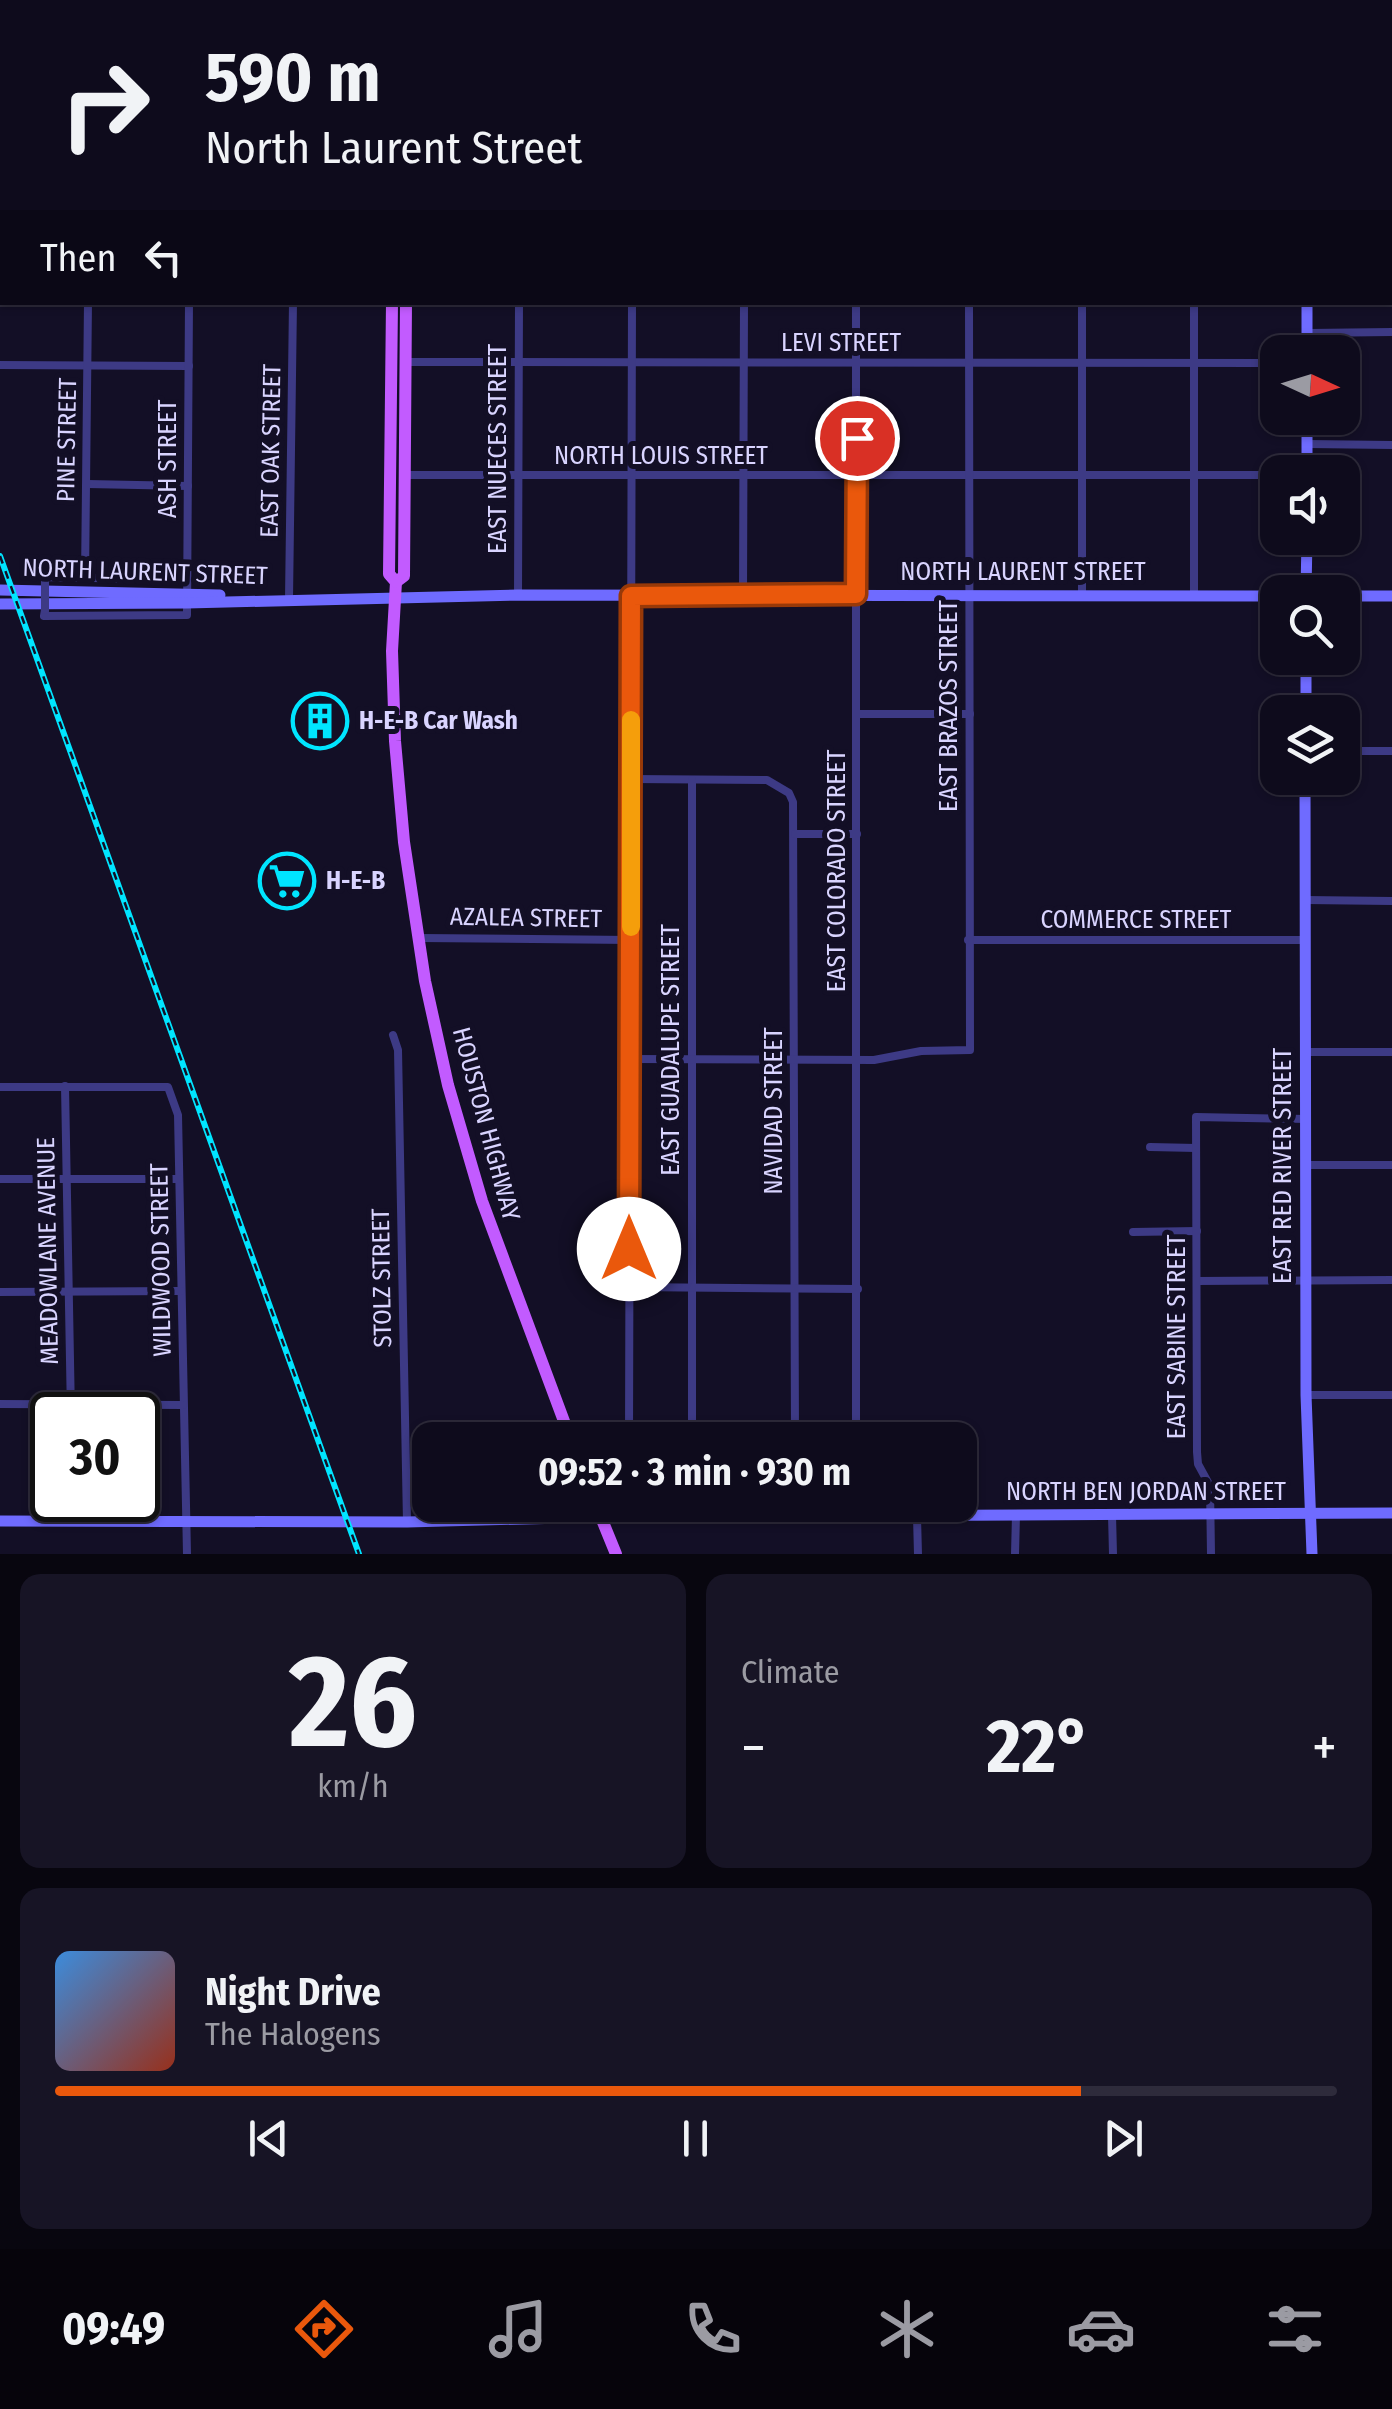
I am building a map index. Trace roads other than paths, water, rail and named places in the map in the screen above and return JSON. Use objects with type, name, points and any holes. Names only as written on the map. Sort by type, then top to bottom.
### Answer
[{"type":"main road","points":[[392,305],[389,574],[396,582],[404,576],[406,305]]},
{"type":"main road","name":"HOUSTON HIGHWAY","points":[[396,582],[392,662],[400,809],[425,981],[448,1085],[482,1201],[563,1422]]},
{"type":"main road","points":[[603,1522],[616,1554]]},
{"type":"street","name":"PINE STREET","points":[[85,578],[88,305]]},
{"type":"street","name":"ASH STREET","points":[[187,598],[189,305]]},
{"type":"street","name":"EAST OAK STREET","points":[[289,599],[292,305]]},
{"type":"street","name":"EAST NUECES STREET","points":[[518,305],[518,594]]},
{"type":"street","points":[[629,1422],[632,305]]},
{"type":"street","points":[[744,305],[744,595]]},
{"type":"street","name":"EAST COLORADO STREET","points":[[856,305],[856,1422]]},
{"type":"street","name":"EAST BRAZOS STREET","points":[[857,1060],[886,1060],[921,1051],[970,1050],[969,305]]},
{"type":"street","points":[[1082,305],[1082,595]]},
{"type":"street","points":[[1194,305],[1194,596]]},
{"type":"street","points":[[1307,305],[1307,333],[1392,332]]},
{"type":"street","name":"LEVI STREET","points":[[406,362],[1260,363]]},
{"type":"street","points":[[0,365],[189,366]]},
{"type":"street","points":[[1307,435],[1307,455]]},
{"type":"street","points":[[1307,444],[1392,444]]},
{"type":"street","name":"NORTH LOUIS STREET","points":[[404,475],[1260,475]]},
{"type":"street","points":[[87,484],[188,486]]},
{"type":"street","points":[[45,578],[85,578],[187,598],[44,616],[45,578]]},
{"type":"street","name":"NORTH LAURENT STREET","points":[[0,590],[289,599],[518,594],[1260,596]]},
{"type":"street","points":[[1360,596],[1392,596]]},
{"type":"street","name":"NORTH LAURENT STREET","points":[[0,604],[187,598]]},
{"type":"street","points":[[856,714],[970,714]]},
{"type":"street","points":[[1360,751],[1392,751]]},
{"type":"street","points":[[631,779],[692,780]]},
{"type":"street","name":"NAVIDAD STREET","points":[[692,780],[767,780],[793,802],[795,1422]]},
{"type":"street","name":"EAST GUADALUPE STREET","points":[[692,780],[692,1422]]},
{"type":"street","name":"EAST RED RIVER STREET","points":[[1306,795],[1306,1395],[1312,1554]]},
{"type":"street","points":[[795,834],[857,834]]},
{"type":"street","points":[[1305,900],[1392,901]]},
{"type":"street","name":"AZALEA STREET","points":[[420,938],[631,940]]},
{"type":"street","name":"COMMERCE STREET","points":[[968,940],[1305,940]]},
{"type":"street","name":"STOLZ STREET","points":[[393,1034],[398,1050],[407,1522]]},
{"type":"street","points":[[1304,1052],[1392,1052]]},
{"type":"street","points":[[631,1058],[857,1060]]},
{"type":"street","points":[[0,1087],[65,1086]]},
{"type":"street","name":"WILDWOOD STREET","points":[[65,1086],[168,1087],[178,1115],[187,1554]]},
{"type":"street","name":"MEADOWLANE AVENUE","points":[[65,1086],[71,1392]]},
{"type":"street","name":"EAST SABINE STREET","points":[[1210,1554],[1210,1486],[1198,1464],[1197,1452],[1196,1118],[1306,1118]]},
{"type":"street","points":[[1150,1148],[1196,1148]]},
{"type":"street","points":[[1305,1164],[1392,1165]]},
{"type":"street","points":[[0,1179],[179,1179]]},
{"type":"street","points":[[1133,1232],[1196,1232]]},
{"type":"street","points":[[1196,1282],[1392,1280]]},
{"type":"street","points":[[629,1287],[858,1289]]},
{"type":"street","points":[[0,1292],[181,1292]]},
{"type":"street","points":[[1306,1395],[1392,1395]]},
{"type":"street","points":[[0,1404],[30,1404]]},
{"type":"street","points":[[160,1404],[183,1404]]},
{"type":"street","name":"NORTH BEN JORDAN STREET","points":[[977,1516],[1392,1513]]},
{"type":"street","points":[[1112,1515],[1113,1554]]},
{"type":"street","points":[[1016,1516],[1016,1554]]},
{"type":"street","name":"NORTH BEN JORDAN STREET","points":[[160,1520],[412,1522]]},
{"type":"street","name":"NORTH BEN JORDAN STREET","points":[[0,1521],[30,1521]]},
{"type":"street","points":[[916,1522],[918,1554]]},
{"type":"railway","points":[[0,556],[359,1554]]},
{"type":"place","name":"H-E-B Car Wash","points":[[320,721]]},
{"type":"place","name":"H-E-B","points":[[287,881]]}]
